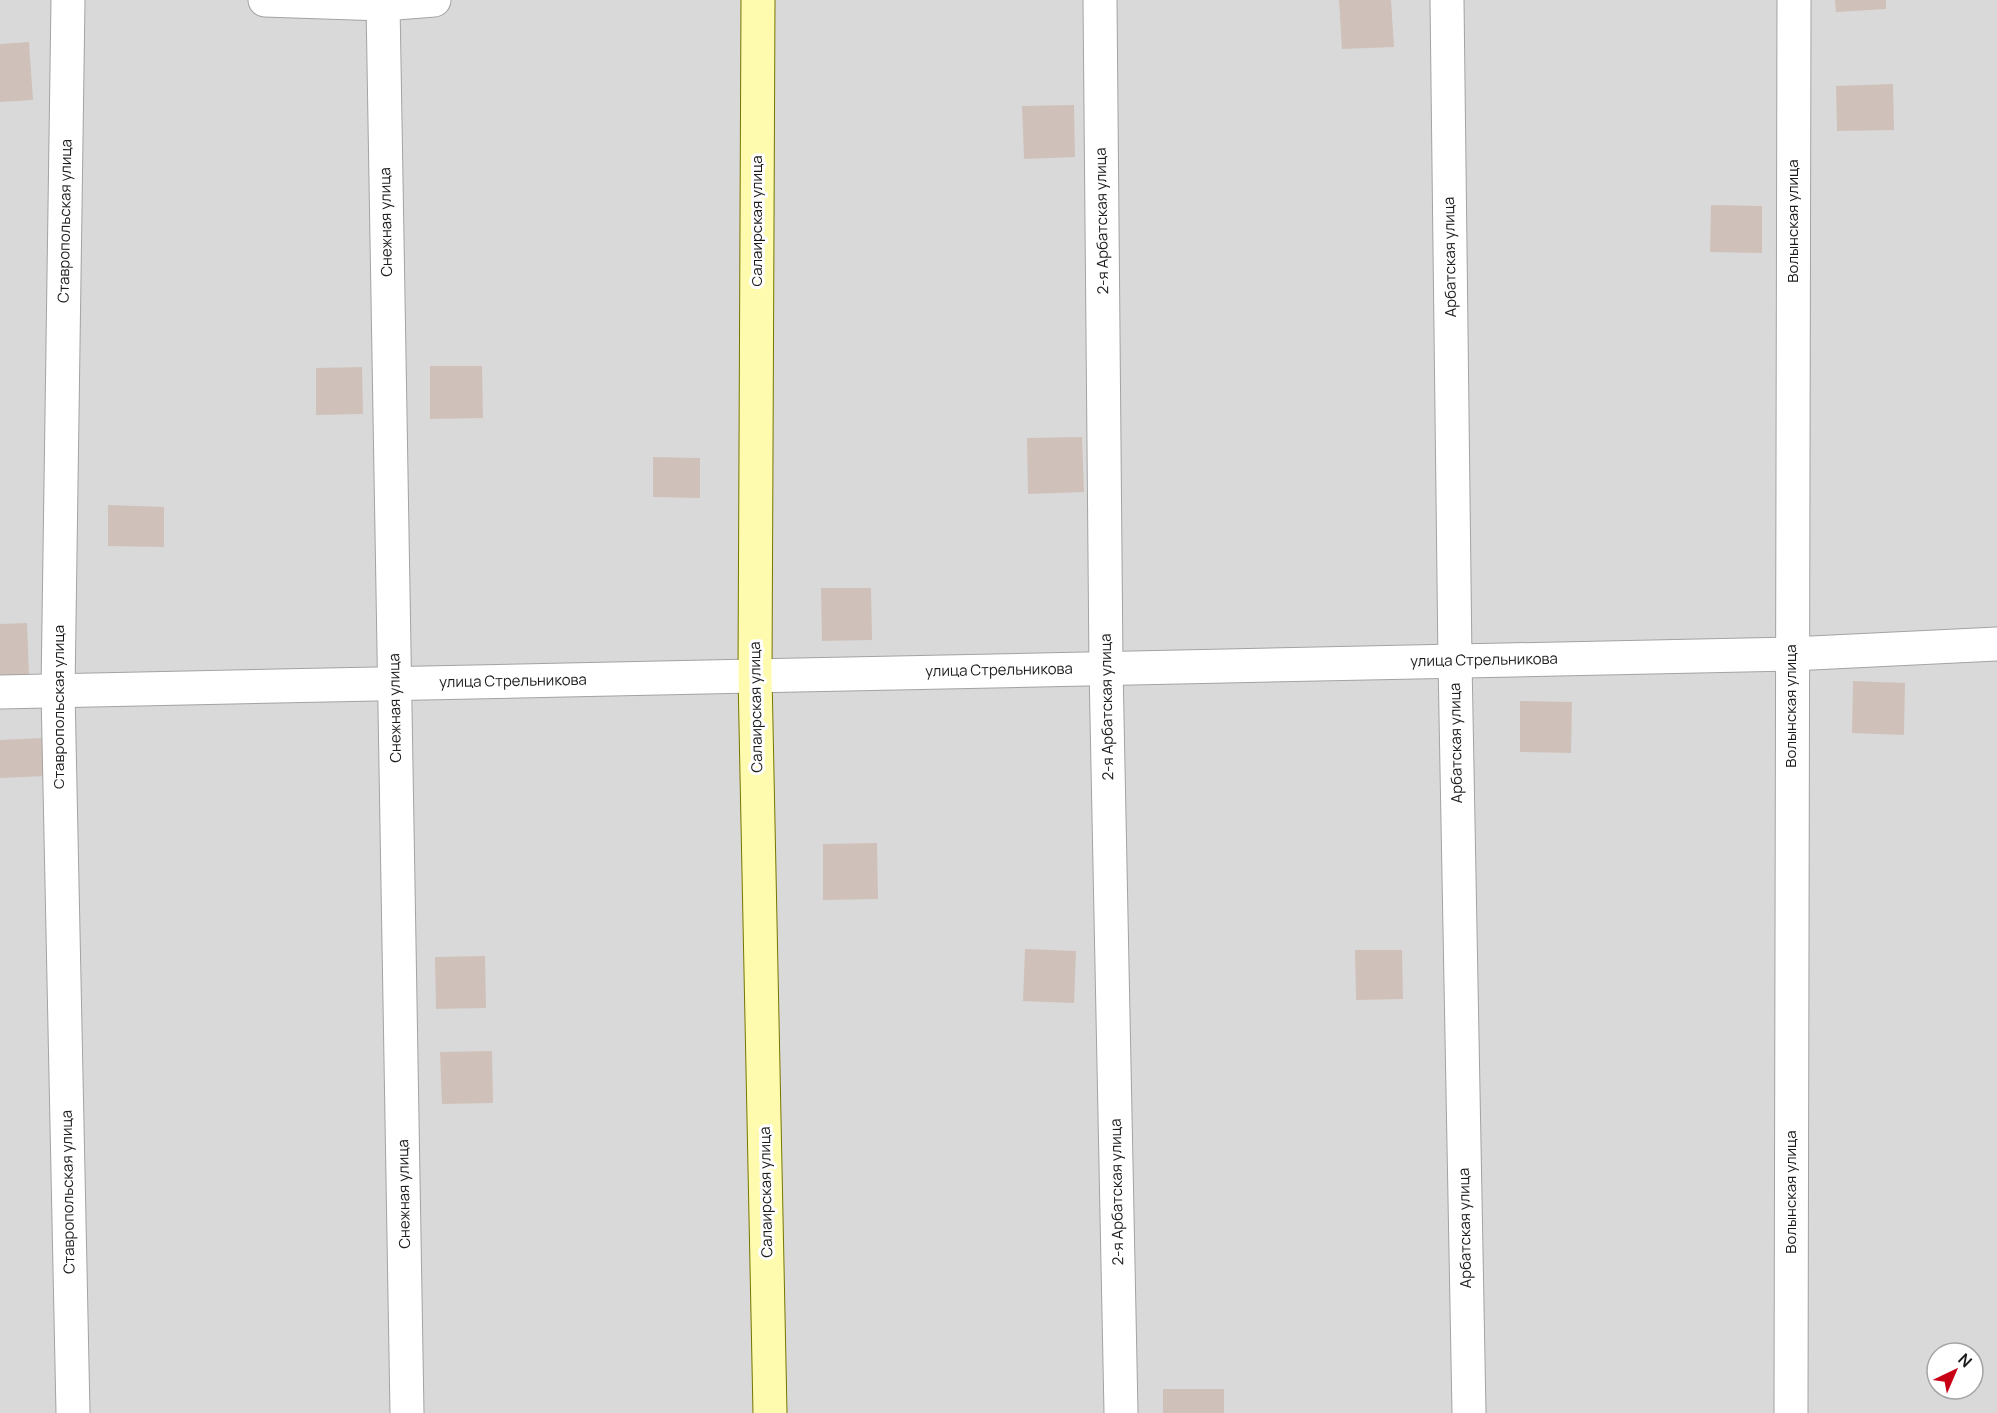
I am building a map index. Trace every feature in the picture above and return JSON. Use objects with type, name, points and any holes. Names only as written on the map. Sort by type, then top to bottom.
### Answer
[{"type":"street","name":"Ставропольская улица","points":[[68,0],[58,691],[73,1413]]},
{"type":"street","points":[[265,0],[382,4],[434,0]]},
{"type":"street","name":"Салаирская улица","points":[[758,0],[755,676],[770,1413]]},
{"type":"street","name":"2-я Арбатская улица","points":[[1100,0],[1107,668],[1121,1413]]},
{"type":"street","name":"Арбатская улица","points":[[1447,0],[1455,661],[1468,1413]]},
{"type":"street","name":"Волынская улица","points":[[1791,1413],[1794,0]]},
{"type":"street","name":"Снежная улица","points":[[382,4],[408,1413]]},
{"type":"street","name":"улица Стрельникова","points":[[0,692],[1791,654],[1997,645]]},
{"type":"shaded area","points":[[0,0],[1997,0],[1997,1413],[0,1413]]},
{"type":"building","points":[[1339,0],[1391,0],[1394,47],[1342,49]]},
{"type":"building","points":[[1835,0],[1886,0],[1886,9],[1836,12]]},
{"type":"building","points":[[29,42],[33,100],[0,102],[0,44]]},
{"type":"building","points":[[1893,84],[1894,130],[1837,131],[1836,86]]},
{"type":"building","points":[[1074,105],[1075,157],[1024,159],[1022,106]]},
{"type":"building","points":[[1711,205],[1762,206],[1762,253],[1710,252]]},
{"type":"building","points":[[430,366],[482,366],[483,418],[430,419]]},
{"type":"building","points":[[362,367],[363,414],[316,415],[316,368]]},
{"type":"building","points":[[1082,437],[1084,492],[1028,494],[1027,438]]},
{"type":"building","points":[[653,457],[700,458],[700,498],[653,497]]},
{"type":"building","points":[[108,505],[164,507],[164,547],[108,546]]},
{"type":"building","points":[[821,588],[871,588],[872,640],[822,641]]},
{"type":"building","points":[[27,623],[29,675],[0,676],[0,624]]},
{"type":"building","points":[[1853,681],[1905,683],[1904,735],[1852,733]]},
{"type":"building","points":[[1520,701],[1572,702],[1571,753],[1520,752]]},
{"type":"building","points":[[43,738],[46,776],[0,778],[0,740]]},
{"type":"building","points":[[877,843],[878,899],[823,900],[823,844]]},
{"type":"building","points":[[1025,949],[1076,951],[1074,1003],[1023,1001]]},
{"type":"building","points":[[1355,950],[1402,950],[1403,999],[1356,1000]]},
{"type":"building","points":[[485,956],[486,1008],[436,1009],[435,957]]},
{"type":"building","points":[[492,1051],[493,1103],[442,1104],[440,1052]]},
{"type":"building","points":[[1163,1389],[1224,1389],[1224,1413],[1163,1413]]}]
